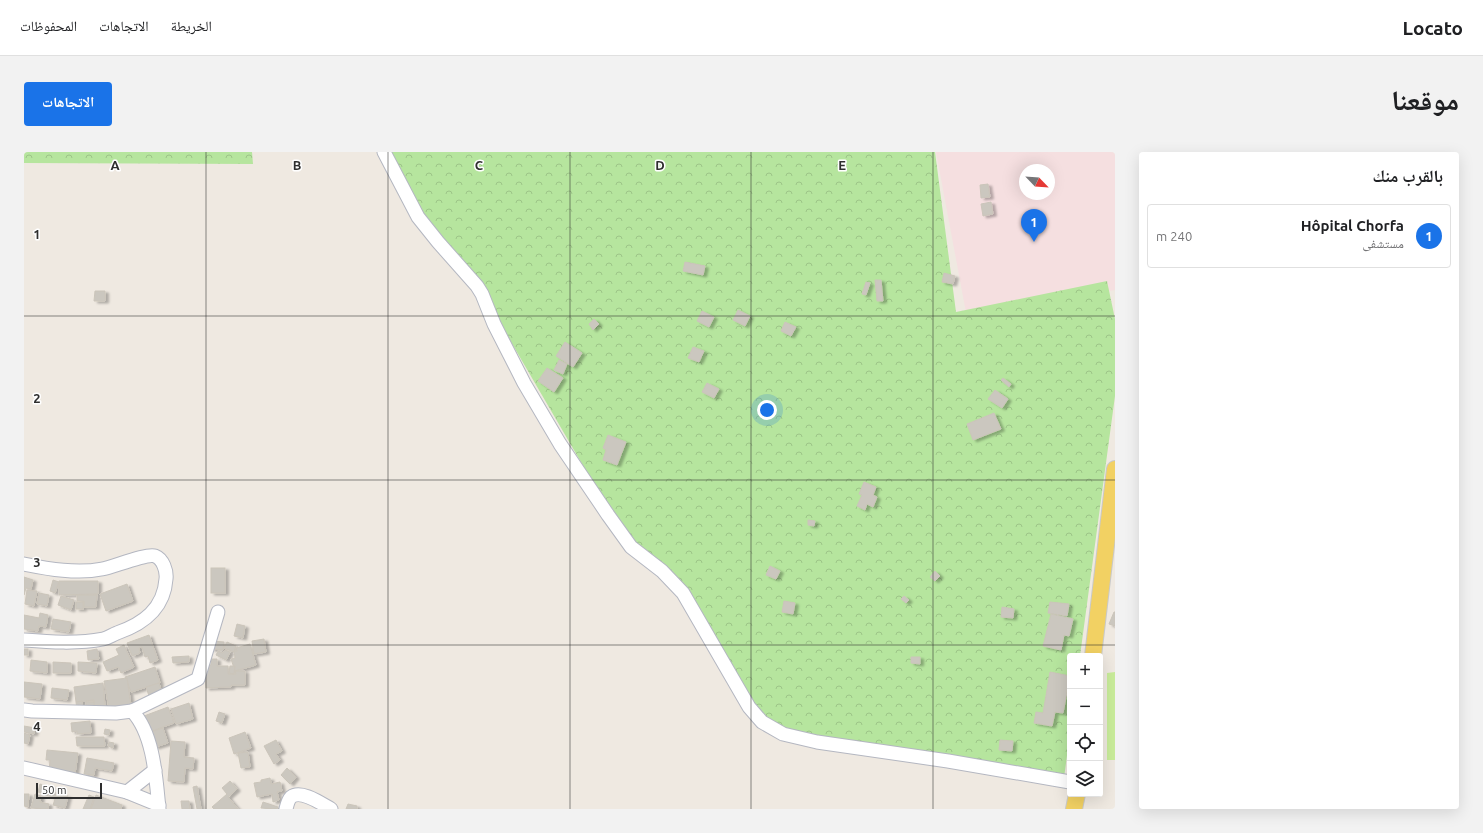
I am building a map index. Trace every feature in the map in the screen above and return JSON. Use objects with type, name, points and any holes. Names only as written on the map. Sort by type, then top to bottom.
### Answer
[{"type":"main road","points":[[1093,653],[1115,469]]},
{"type":"main road","points":[[1074,809],[1076,797]]},
{"type":"street","points":[[384,152],[418,216],[438,242],[477,286],[482,294],[494,324],[524,383],[564,450],[615,526],[631,547],[662,571],[683,594],[723,663],[755,714],[771,727],[783,734],[817,742],[948,761],[1067,781]]},
{"type":"street","points":[[24,564],[38,567],[87,571],[103,569],[149,555],[159,558],[163,564],[166,575],[166,586],[163,597],[148,618],[131,628],[103,638],[74,641],[24,640]]},
{"type":"street","points":[[24,710],[116,713],[132,711],[198,680],[218,612]]},
{"type":"street","points":[[132,711],[138,717],[143,726],[149,745],[155,770],[159,807]]},
{"type":"street","points":[[24,768],[127,792],[159,807]]},
{"type":"street","points":[[127,792],[155,770]]},
{"type":"street","points":[[286,809],[290,798],[296,795],[304,795],[331,809]]},
{"type":"shaded area","points":[[936,152],[1115,152],[1115,290],[967,318]]},
{"type":"green space","points":[[24,152],[252,152],[253,164],[24,163]]},
{"type":"green space","points":[[389,152],[935,152],[956,312],[1107,281],[1115,319],[1115,396],[1080,653],[1067,653],[1067,756],[1064,778],[795,733],[757,717],[680,582],[628,543],[489,304],[427,232]]},
{"type":"green space","points":[[1115,672],[1115,760],[1107,760],[1107,673]]},
{"type":"building","points":[[988,184],[990,197],[981,198],[980,185]]},
{"type":"building","points":[[991,202],[993,214],[983,216],[981,204]]},
{"type":"building","points":[[685,262],[705,266],[703,275],[683,271]]},
{"type":"building","points":[[944,273],[955,276],[953,284],[942,282]]},
{"type":"building","points":[[875,280],[881,280],[883,301],[877,301]]},
{"type":"building","points":[[866,282],[870,283],[866,295],[862,294]]},
{"type":"building","points":[[95,291],[105,291],[105,301],[94,301]]},
{"type":"building","points":[[738,310],[750,316],[745,326],[733,320]]},
{"type":"building","points":[[702,311],[714,317],[709,327],[697,321]]},
{"type":"building","points":[[594,319],[599,324],[593,330],[589,324]]},
{"type":"building","points":[[785,322],[796,327],[791,336],[781,331]]},
{"type":"building","points":[[565,342],[582,353],[573,367],[556,356]]},
{"type":"building","points":[[693,347],[704,351],[699,362],[688,358]]},
{"type":"building","points":[[559,360],[567,364],[563,374],[554,370]]},
{"type":"building","points":[[547,368],[563,378],[554,392],[538,381]]},
{"type":"building","points":[[1003,378],[1011,384],[1009,387],[1001,380]]},
{"type":"building","points":[[707,383],[719,389],[714,398],[702,392]]},
{"type":"building","points":[[995,390],[1008,399],[1002,408],[988,399]]},
{"type":"building","points":[[994,413],[1001,429],[973,440],[967,424]]},
{"type":"building","points":[[608,435],[626,442],[617,465],[603,460],[606,450],[603,448]]},
{"type":"building","points":[[864,482],[876,487],[873,495],[877,497],[873,507],[867,504],[865,510],[857,506],[862,495],[859,494]]},
{"type":"building","points":[[808,520],[815,521],[814,526],[808,525]]},
{"type":"building","points":[[770,566],[780,571],[776,579],[766,575]]},
{"type":"building","points":[[211,568],[225,568],[225,593],[211,593]]},
{"type":"building","points":[[935,571],[940,576],[935,581],[930,577]]},
{"type":"building","points":[[24,577],[33,580],[31,589],[26,588],[24,595]]},
{"type":"building","points":[[53,580],[59,582],[55,593],[50,591]]},
{"type":"building","points":[[59,581],[98,581],[98,594],[59,595]]},
{"type":"building","points":[[127,584],[133,601],[106,611],[100,594]]},
{"type":"building","points":[[27,590],[37,591],[34,606],[25,604]]},
{"type":"building","points":[[39,593],[49,595],[47,606],[37,604]]},
{"type":"building","points":[[77,595],[97,595],[96,607],[84,607],[84,601],[77,601]]},
{"type":"building","points":[[61,596],[74,600],[71,610],[58,605]]},
{"type":"building","points":[[904,596],[909,600],[906,603],[901,599]]},
{"type":"building","points":[[784,601],[795,603],[793,614],[782,612]]},
{"type":"building","points":[[76,602],[83,602],[83,609],[76,609]]},
{"type":"building","points":[[1050,602],[1069,604],[1067,616],[1048,613]]},
{"type":"building","points":[[1002,607],[1014,609],[1013,618],[1001,617]]},
{"type":"building","points":[[1115,612],[1115,626],[1109,624]]},
{"type":"building","points":[[40,613],[48,615],[46,627],[39,626],[38,631],[24,629],[24,615],[39,618]]},
{"type":"building","points":[[1051,614],[1073,619],[1069,636],[1064,635],[1061,650],[1043,646]]},
{"type":"building","points":[[53,619],[71,622],[69,632],[51,629]]},
{"type":"building","points":[[237,624],[245,626],[243,638],[234,636]]},
{"type":"building","points":[[149,635],[158,660],[150,663],[148,656],[145,657],[142,647],[139,648],[140,653],[132,656],[127,643]]},
{"type":"building","points":[[264,639],[266,652],[254,654],[252,641]]},
{"type":"building","points":[[212,641],[224,642],[223,650],[211,649]]},
{"type":"building","points":[[227,642],[236,646],[234,652],[224,648]]},
{"type":"building","points":[[250,644],[256,665],[235,671],[231,659],[235,658],[234,651],[237,651],[236,648]]},
{"type":"building","points":[[124,645],[134,667],[121,673],[118,667],[107,671],[103,662],[119,655],[116,649]]},
{"type":"building","points":[[24,649],[28,649],[28,655],[24,655]]},
{"type":"building","points":[[97,649],[99,659],[88,660],[87,651]]},
{"type":"building","points":[[225,650],[230,652],[226,660],[216,655],[218,651],[223,653]]},
{"type":"building","points":[[189,656],[189,662],[173,663],[172,657]]},
{"type":"building","points":[[911,657],[920,657],[920,664],[911,663]]},
{"type":"building","points":[[211,659],[217,659],[217,666],[228,666],[228,674],[236,674],[235,671],[245,671],[245,685],[206,688],[205,665],[211,665]]},
{"type":"building","points":[[31,660],[47,662],[47,673],[30,671]]},
{"type":"building","points":[[53,662],[71,663],[71,673],[53,673]]},
{"type":"building","points":[[78,662],[97,663],[96,673],[78,671]]},
{"type":"building","points":[[230,666],[235,666],[234,674],[229,673]]},
{"type":"building","points":[[155,667],[160,683],[131,692],[125,677]]},
{"type":"building","points":[[1050,672],[1067,675],[1067,692],[1063,713],[1055,712],[1052,726],[1034,723],[1036,712],[1043,713]]},
{"type":"building","points":[[127,678],[131,705],[109,708],[104,681]]},
{"type":"building","points":[[24,682],[42,684],[40,699],[24,697]]},
{"type":"building","points":[[103,683],[105,706],[94,707],[94,700],[76,702],[74,687]]},
{"type":"building","points":[[159,683],[162,692],[149,696],[146,687]]},
{"type":"building","points":[[52,688],[69,690],[67,700],[51,698]]},
{"type":"building","points":[[82,701],[83,709],[77,710],[76,702]]},
{"type":"building","points":[[86,702],[94,702],[94,710],[86,710]]},
{"type":"building","points":[[189,703],[193,719],[176,724],[171,709]]},
{"type":"building","points":[[168,707],[174,723],[149,732],[144,716]]},
{"type":"building","points":[[219,712],[225,714],[222,723],[216,721]]},
{"type":"building","points":[[90,721],[91,733],[77,734],[77,731],[72,732],[71,723]]},
{"type":"building","points":[[24,726],[35,728],[34,734],[24,732]]},
{"type":"building","points":[[163,728],[168,743],[155,747],[150,732]]},
{"type":"building","points":[[105,729],[110,730],[109,735],[104,734]]},
{"type":"building","points":[[245,732],[251,748],[234,754],[229,738]]},
{"type":"building","points":[[24,733],[30,735],[28,744],[24,743]]},
{"type":"building","points":[[76,737],[104,737],[105,746],[77,746]]},
{"type":"building","points":[[276,740],[282,751],[276,754],[280,760],[274,764],[264,746]]},
{"type":"building","points":[[1000,740],[1013,741],[1012,751],[999,750]]},
{"type":"building","points":[[171,741],[185,742],[184,757],[194,758],[193,769],[185,768],[184,782],[168,781]]},
{"type":"building","points":[[109,742],[114,743],[113,748],[108,746]]},
{"type":"building","points":[[47,750],[78,753],[75,774],[49,772],[50,760],[46,760]]},
{"type":"building","points":[[248,752],[250,767],[241,768],[238,753]]},
{"type":"building","points":[[87,758],[114,763],[112,771],[95,768],[94,775],[84,774]]},
{"type":"building","points":[[287,768],[296,777],[290,784],[281,775]]},
{"type":"building","points":[[270,778],[271,784],[280,782],[282,791],[277,792],[279,800],[273,802],[272,794],[257,797],[254,783]]},
{"type":"building","points":[[230,781],[237,789],[228,797],[238,809],[214,809],[212,807],[227,794],[222,788]]},
{"type":"building","points":[[40,784],[52,787],[50,795],[38,792]]},
{"type":"building","points":[[197,786],[201,809],[197,809],[193,787]]},
{"type":"building","points":[[53,792],[68,796],[65,808],[53,805],[55,799],[51,798]]},
{"type":"building","points":[[24,794],[29,794],[28,807],[24,806]]},
{"type":"building","points":[[35,794],[41,796],[40,802],[49,804],[48,809],[31,808]]},
{"type":"building","points":[[89,795],[94,797],[90,809],[83,809]]},
{"type":"building","points":[[96,795],[122,805],[121,809],[91,809]]},
{"type":"building","points":[[181,801],[189,801],[190,809],[182,809]]},
{"type":"building","points":[[263,802],[278,807],[277,809],[261,808]]},
{"type":"building","points":[[348,804],[357,806],[357,809],[346,809]]},
{"type":"place","name":"Hôpital Chorfa","points":[[1034,242]]}]
